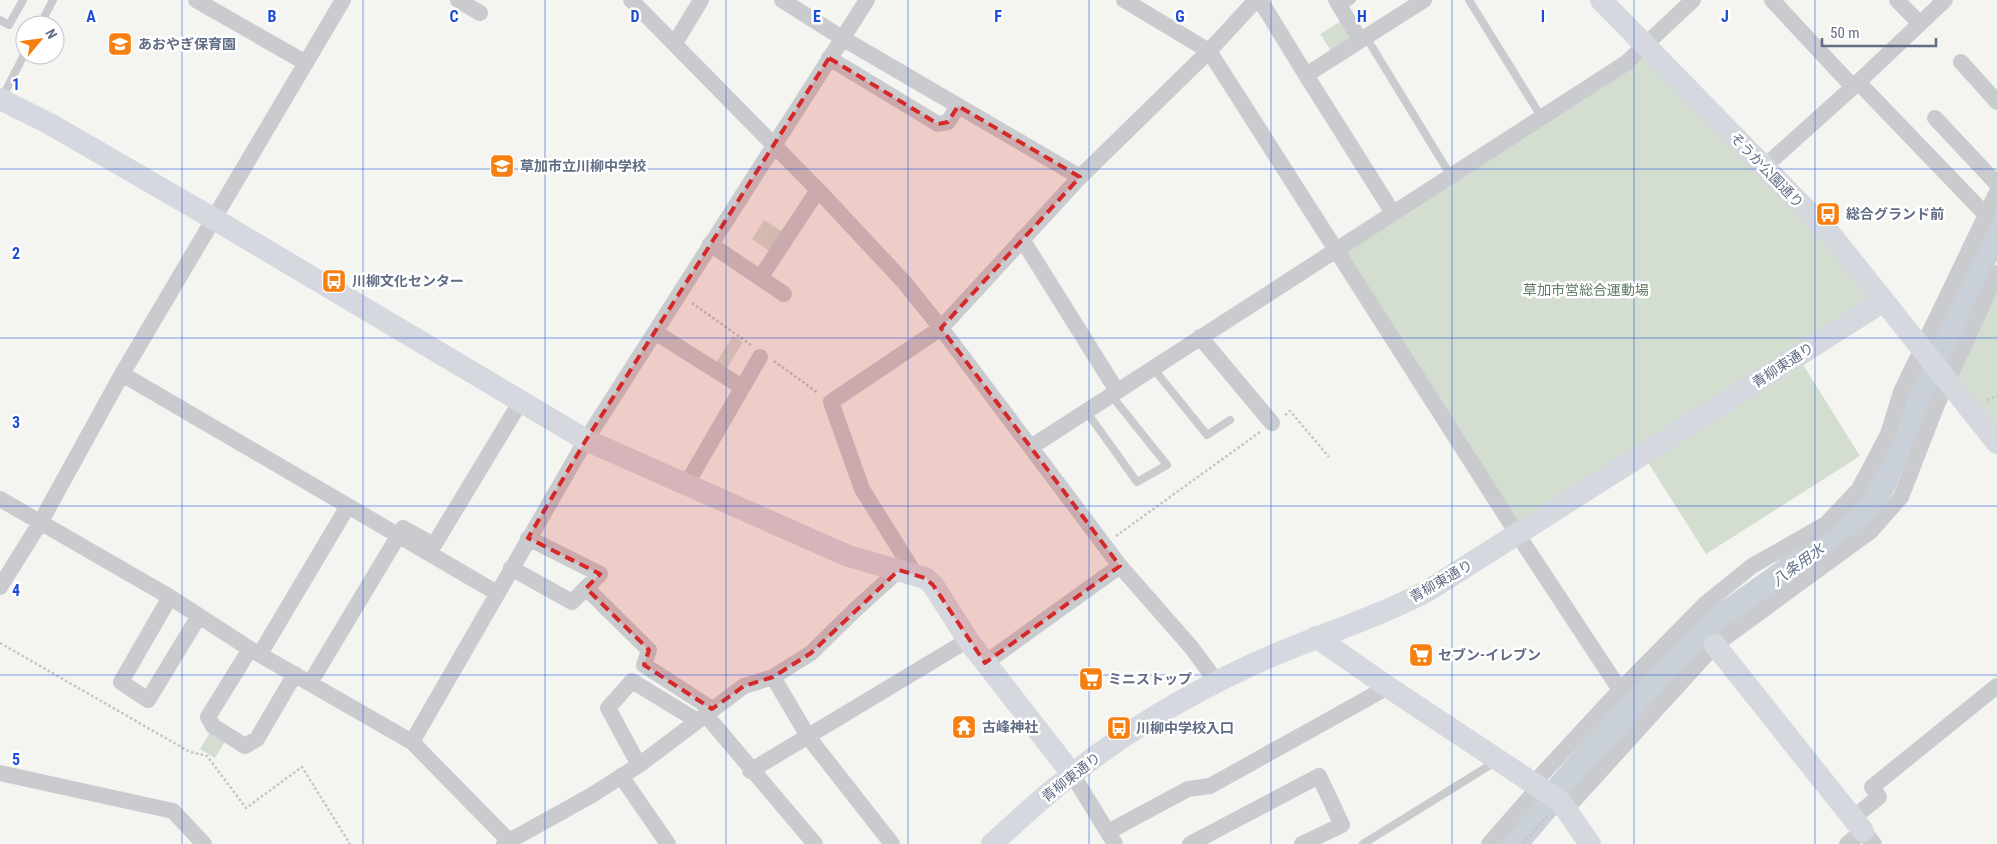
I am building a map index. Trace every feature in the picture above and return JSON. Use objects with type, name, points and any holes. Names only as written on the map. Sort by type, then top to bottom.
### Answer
[{"type":"street","points":[[196,0],[306,63]]},
{"type":"street","points":[[0,587],[40,523],[122,374],[343,0]]},
{"type":"street","points":[[458,0],[480,13]]},
{"type":"street","points":[[631,0],[648,6],[675,44],[775,145],[904,282],[941,328],[1120,566],[1191,647],[1217,682]]},
{"type":"street","points":[[675,44],[701,0]]},
{"type":"street","points":[[782,0],[842,38],[1080,178]]},
{"type":"street","points":[[412,742],[586,440],[867,0]]},
{"type":"street","points":[[1124,0],[1209,52],[1518,535],[1620,690]]},
{"type":"street","points":[[907,572],[862,489],[831,402],[941,328],[1080,178],[1209,52],[1258,0],[1393,213]]},
{"type":"street","points":[[1306,75],[1424,0]]},
{"type":"street","name":"そうか公園通り","points":[[1601,0],[1832,236],[1997,444]]},
{"type":"street","points":[[1031,447],[1626,63],[1693,0]]},
{"type":"street","points":[[1772,0],[1986,215]]},
{"type":"street","points":[[1898,0],[1920,24]]},
{"type":"street","points":[[1764,166],[1946,0]]},
{"type":"street","points":[[1343,2],[1363,39]]},
{"type":"street","points":[[829,58],[938,124],[948,122],[958,106]]},
{"type":"street","points":[[1962,62],[1997,102]]},
{"type":"street","points":[[0,100],[50,124],[214,219],[586,440],[848,556],[925,578],[933,585],[985,663],[1072,774],[1111,838],[1188,789],[1210,786],[1388,687]]},
{"type":"street","points":[[1935,118],[1997,184]]},
{"type":"street","points":[[760,278],[818,190]]},
{"type":"street","points":[[1490,844],[1535,786],[1620,690],[1705,604],[1752,566],[1826,524],[1859,489],[1888,434],[1901,392],[1924,351],[1997,192]]},
{"type":"street","points":[[1022,239],[1114,393]]},
{"type":"street","points":[[710,244],[784,294]]},
{"type":"street","points":[[1564,805],[1715,645],[1871,531],[1901,497],[1945,379],[1997,273]]},
{"type":"street","name":"青柳東通り","points":[[992,844],[1072,774],[1148,720],[1217,682],[1316,637],[1411,599],[1518,535],[1884,301]]},
{"type":"street","points":[[655,332],[742,387]]},
{"type":"street","points":[[1200,338],[1272,423]]},
{"type":"street","points":[[686,485],[760,357]]},
{"type":"street","points":[[122,374],[497,593]]},
{"type":"street","points":[[310,683],[403,528],[434,545],[521,401]]},
{"type":"street","points":[[0,499],[170,597],[255,651],[412,742],[509,843],[592,795],[639,765],[704,714],[744,686],[773,677],[811,653],[856,609],[907,572]]},
{"type":"street","points":[[295,674],[257,739],[245,746],[213,726],[208,716],[255,651],[348,506]]},
{"type":"street","points":[[512,568],[572,602],[600,574],[528,538]]},
{"type":"street","points":[[985,663],[1120,566]]},
{"type":"street","points":[[586,588],[649,650],[644,665],[704,714],[815,844]]},
{"type":"street","points":[[170,597],[121,682],[148,700],[199,616]]},
{"type":"street","points":[[1316,637],[1564,805],[1590,844]]},
{"type":"street","points":[[751,770],[968,640]]},
{"type":"street","points":[[1715,645],[1859,834],[1879,797],[1872,787],[1997,686]]},
{"type":"street","points":[[773,677],[807,735],[892,844]]},
{"type":"street","points":[[639,765],[608,708],[632,681],[704,714]]},
{"type":"street","points":[[0,773],[173,811],[204,844]]},
{"type":"street","points":[[621,776],[668,844]]},
{"type":"street","points":[[1190,844],[1319,776],[1342,825],[1302,844]]},
{"type":"lane","points":[[0,20],[9,25],[23,0]]},
{"type":"lane","points":[[45,15],[53,0]]},
{"type":"lane","points":[[1469,0],[1542,118]]},
{"type":"lane","points":[[1363,39],[1451,176]]},
{"type":"lane","points":[[0,100],[19,65]]},
{"type":"lane","points":[[1153,368],[1207,435],[1230,420]]},
{"type":"lane","points":[[1086,412],[1137,482],[1167,465],[1114,393]]},
{"type":"lane","points":[[1363,844],[1498,760]]},
{"type":"path","points":[[1104,544],[1290,411],[1329,456]]},
{"type":"path","points":[[0,643],[190,752],[208,756],[246,808],[302,768],[350,844]]},
{"type":"path","points":[[1523,844],[1564,805]]},
{"type":"highlighted area","points":[[829,58],[938,124],[948,122],[958,106],[1080,177],[941,328],[1120,566],[985,663],[933,585],[925,578],[899,570],[811,653],[773,677],[744,686],[712,709],[644,665],[649,650],[586,588],[600,574],[528,538],[586,440]]},
{"type":"green space","points":[[1346,18],[1359,40],[1334,55],[1320,34]]},
{"type":"green space","name":"草加市営総合運動場","points":[[1645,56],[1829,245],[1870,298],[1520,525],[1345,251]]},
{"type":"green space","points":[[764,220],[783,232],[772,253],[752,239]]},
{"type":"green space","points":[[1997,288],[1997,434],[1954,380]]},
{"type":"green space","points":[[733,336],[743,342],[724,373],[714,366]]},
{"type":"green space","points":[[1802,363],[1860,456],[1706,554],[1647,461]]},
{"type":"green space","points":[[212,729],[227,738],[215,758],[200,749]]},
{"type":"waterway","name":"八条用水","points":[[1513,844],[1687,645],[1850,527],[1868,506],[1882,484],[1997,226]]},
{"type":"place","name":"あおやぎ保育園","points":[[120,44]]},
{"type":"place","name":"草加市立川柳中学校","points":[[502,166]]},
{"type":"place","name":"総合グランド前","points":[[1828,214]]},
{"type":"place","name":"川柳文化センター","points":[[334,281]]},
{"type":"place","name":"セブン-イレブン","points":[[1421,655]]},
{"type":"place","name":"ミニストップ","points":[[1091,679]]},
{"type":"place","name":"古峰神社","points":[[964,727]]},
{"type":"place","name":"川柳中学校入口","points":[[1119,728]]}]
